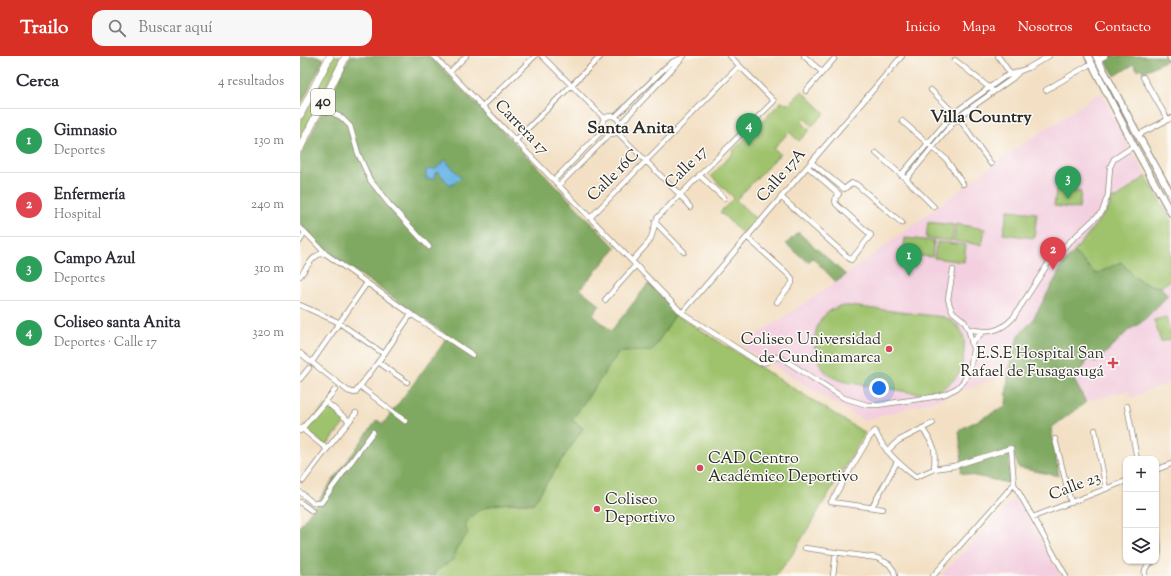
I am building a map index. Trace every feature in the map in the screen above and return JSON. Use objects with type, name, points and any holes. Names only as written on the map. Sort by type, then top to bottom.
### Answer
[{"type":"main road","name":"40","points":[[300,115],[330,56]]},
{"type":"main road","name":"40","points":[[300,148],[346,56]]},
{"type":"main road","points":[[1088,56],[1134,146],[1171,213]]},
{"type":"main road","points":[[1097,58],[1170,191]]},
{"type":"main road","name":"40","points":[[309,98],[322,103]]},
{"type":"street","name":"Carrera 17","points":[[434,56],[682,313],[760,363],[767,362]]},
{"type":"street","points":[[450,72],[466,56]]},
{"type":"street","points":[[482,107],[535,56]]},
{"type":"street","points":[[542,56],[604,118]]},
{"type":"street","points":[[515,141],[601,56]]},
{"type":"street","points":[[669,56],[676,63]]},
{"type":"street","points":[[730,56],[739,66]]},
{"type":"street","points":[[804,56],[822,72]]},
{"type":"street","name":"Calle 17A","points":[[682,313],[902,56]]},
{"type":"street","points":[[998,56],[1012,76]]},
{"type":"street","points":[[906,179],[958,117],[1012,76],[1049,56]]},
{"type":"street","points":[[1097,58],[1105,56]]},
{"type":"street","points":[[1169,56],[1171,60]]},
{"type":"street","points":[[617,132],[620,124],[683,57]]},
{"type":"street","points":[[806,91],[834,59]]},
{"type":"street","points":[[955,60],[994,91]]},
{"type":"street","points":[[615,117],[666,66],[676,63]]},
{"type":"street","points":[[1046,90],[1092,63]]},
{"type":"street","name":"Calle 17","points":[[632,261],[649,242],[657,218],[679,194],[774,101],[739,66]]},
{"type":"street","name":"Calle 16C","points":[[590,218],[739,66]]},
{"type":"street","points":[[901,175],[954,113],[1004,76],[1012,76]]},
{"type":"street","points":[[1138,135],[1169,119],[1143,77]]},
{"type":"street","points":[[931,90],[958,117],[990,164]]},
{"type":"street","points":[[319,110],[330,112],[340,117],[350,126],[358,153],[370,180],[388,204],[429,248]]},
{"type":"street","points":[[604,118],[610,116],[615,117],[620,124]]},
{"type":"street","points":[[603,130],[602,124],[604,118]]},
{"type":"street","points":[[902,121],[946,159],[963,184]]},
{"type":"street","points":[[603,130],[610,134]]},
{"type":"street","points":[[554,180],[603,130]]},
{"type":"street","points":[[617,132],[690,207]]},
{"type":"street","points":[[559,185],[610,134],[617,132]]},
{"type":"street","points":[[968,329],[983,332],[995,331],[1005,326],[1013,318],[1051,259],[1102,212],[1108,195],[1110,167],[1114,159],[1134,146]]},
{"type":"street","points":[[876,153],[906,179],[934,207]]},
{"type":"street","points":[[811,162],[844,189],[852,183],[856,184],[902,223]]},
{"type":"street","points":[[781,197],[851,260],[871,235],[836,204],[835,199],[839,194],[808,166]]},
{"type":"street","points":[[699,175],[724,198]]},
{"type":"street","points":[[655,222],[684,252]]},
{"type":"street","points":[[300,241],[304,234],[302,229]]},
{"type":"street","points":[[302,229],[326,254],[411,314],[473,355]]},
{"type":"street","points":[[747,237],[792,279],[792,283],[778,302]]},
{"type":"street","points":[[300,276],[316,255],[320,253],[326,254]]},
{"type":"street","points":[[605,300],[636,265]]},
{"type":"street","points":[[773,358],[778,357],[783,359],[844,398],[856,403],[877,405],[933,398],[946,394],[957,388],[964,381],[971,365],[973,349],[968,329],[964,321],[954,312],[948,299],[953,270]]},
{"type":"street","points":[[312,362],[366,282]]},
{"type":"street","points":[[300,305],[338,322],[384,354]]},
{"type":"street","points":[[300,353],[349,393],[355,393],[361,387],[411,314]]},
{"type":"street","points":[[972,342],[983,332]]},
{"type":"street","points":[[378,362],[407,382]]},
{"type":"street","points":[[300,379],[309,368]]},
{"type":"street","points":[[361,387],[404,421]]},
{"type":"street","points":[[327,448],[301,429],[335,390]]},
{"type":"street","points":[[326,402],[349,421]]},
{"type":"street","points":[[1127,406],[1136,456]]},
{"type":"street","points":[[303,481],[327,448],[356,413]]},
{"type":"street","points":[[887,450],[898,441],[933,423]]},
{"type":"street","points":[[922,428],[934,445],[934,468]]},
{"type":"street","points":[[1094,430],[1106,489]]},
{"type":"street","points":[[300,492],[313,503],[321,503],[373,432]]},
{"type":"street","points":[[883,509],[831,502],[869,438],[875,432],[880,442],[897,462],[916,477],[934,468],[954,466],[1011,448],[1014,484],[1066,576]]},
{"type":"street","points":[[1055,439],[1071,503]]},
{"type":"street","points":[[872,507],[897,462]]},
{"type":"street","points":[[1159,469],[1171,464]]},
{"type":"street","name":"Calle 23","points":[[1033,517],[1123,482]]},
{"type":"street","points":[[932,576],[1014,484]]},
{"type":"street","points":[[300,502],[312,511]]},
{"type":"street","points":[[805,548],[877,558],[889,564],[894,571],[895,576]]},
{"type":"street","points":[[833,576],[836,552]]},
{"type":"street","points":[[1145,576],[1144,572],[1146,566],[1149,564]]},
{"type":"shaded area","points":[[1101,92],[1123,136],[1146,176],[1064,263],[1032,321],[1018,336],[1008,374],[936,400],[864,421],[741,346],[836,282],[1004,157]]},
{"type":"shaded area","name":"E.S.E Hospital San Rafael de Fusagasugá","points":[[1171,280],[1171,382],[1130,398],[1129,390],[1086,402],[1071,413],[1050,344],[1159,289]]},
{"type":"shaded area","points":[[1016,497],[1061,576],[940,576]]},
{"type":"green space","points":[[300,56],[318,56],[324,59],[300,107]]},
{"type":"green space","points":[[334,56],[342,56],[321,96],[317,98],[314,95],[315,92]]},
{"type":"green space","points":[[350,56],[430,56],[616,248],[580,289],[600,305],[593,315],[611,331],[649,283],[677,312],[652,351],[619,352],[572,420],[583,428],[533,503],[500,504],[484,508],[477,512],[467,522],[466,528],[468,533],[456,549],[454,559],[436,571],[434,576],[300,576],[300,526],[377,420],[383,424],[441,347],[447,335],[326,251],[300,226],[300,156]]},
{"type":"green space","points":[[1103,56],[1165,56],[1167,60],[1143,72],[1141,68],[1137,70],[1134,64],[1115,76]]},
{"type":"green space","points":[[802,91],[825,113],[812,126],[805,119],[802,122],[810,130],[799,141],[789,132],[774,148],[780,154],[736,200],[757,220],[743,234],[720,212],[734,198],[711,176],[734,152],[733,150],[781,102],[789,104]]},
{"type":"green space","points":[[311,103],[316,104],[316,107],[300,140],[300,123]]},
{"type":"green space","points":[[1146,176],[1171,220],[1171,280],[1161,287],[1142,282],[1121,262],[1096,274],[1074,252],[1110,206],[1111,198],[1117,198]]},
{"type":"green space","points":[[1056,189],[1081,192],[1079,209],[1054,206]]},
{"type":"green space","points":[[1008,210],[1037,213],[1034,238],[1003,234]]},
{"type":"green space","points":[[928,222],[954,225],[952,241],[926,238]]},
{"type":"green space","points":[[956,224],[985,229],[982,245],[954,241]]},
{"type":"green space","points":[[798,232],[846,275],[836,282],[813,258],[808,262],[786,244]]},
{"type":"green space","points":[[905,238],[934,241],[932,257],[903,254]]},
{"type":"green space","points":[[937,242],[966,245],[964,262],[934,258]]},
{"type":"green space","points":[[1074,252],[1096,274],[1121,262],[1142,282],[1161,287],[1168,296],[1142,322],[1129,330],[1096,363],[1088,359],[1084,367],[1073,378],[1086,402],[1051,428],[1059,476],[1019,468],[1012,452],[1010,452],[1008,483],[961,473],[962,463],[959,430],[1006,406],[1008,374],[1018,336],[1032,321],[1064,263]]},
{"type":"green space","name":"Coliseo Universidad de Cundinamarca","points":[[850,306],[944,317],[950,320],[960,329],[964,339],[963,359],[960,371],[949,384],[934,392],[928,393],[910,392],[851,383],[839,380],[829,375],[822,368],[817,358],[815,338],[817,328],[821,319],[828,312],[839,307]]},
{"type":"green space","name":"CAD Centro Académico Deportivo","points":[[675,314],[865,433],[792,555],[776,576],[434,576],[446,548],[475,512],[485,507],[498,504],[533,504],[583,428],[572,420],[619,352],[652,351]]},
{"type":"green space","points":[[1166,317],[1171,339],[1161,342],[1154,320]]},
{"type":"green space","points":[[326,405],[346,421],[326,446],[305,428]]},
{"type":"water","points":[[445,160],[461,177],[451,186],[438,172],[435,173],[434,179],[426,179],[426,170],[436,169]]},
{"type":"place","name":"Coliseo santa Anita","points":[[749,146]]},
{"type":"place","name":"Campo Azul","points":[[1068,199]]},
{"type":"place","name":"Enfermería","points":[[1053,270]]},
{"type":"place","name":"Gimnasio","points":[[909,276]]},
{"type":"place","name":"Coliseo Universidad de Cundinamarca","points":[[889,349]]},
{"type":"place","name":"E.S.E Hospital San Rafael de Fusagasugá","points":[[1113,363]]},
{"type":"place","name":"CAD Centro Académico Deportivo","points":[[700,468]]},
{"type":"place","name":"Coliseo Deportivo","points":[[597,509]]},
{"type":"district","name":"Villa Country","points":[[981,118]]},
{"type":"district","name":"Santa Anita","points":[[631,129]]}]
